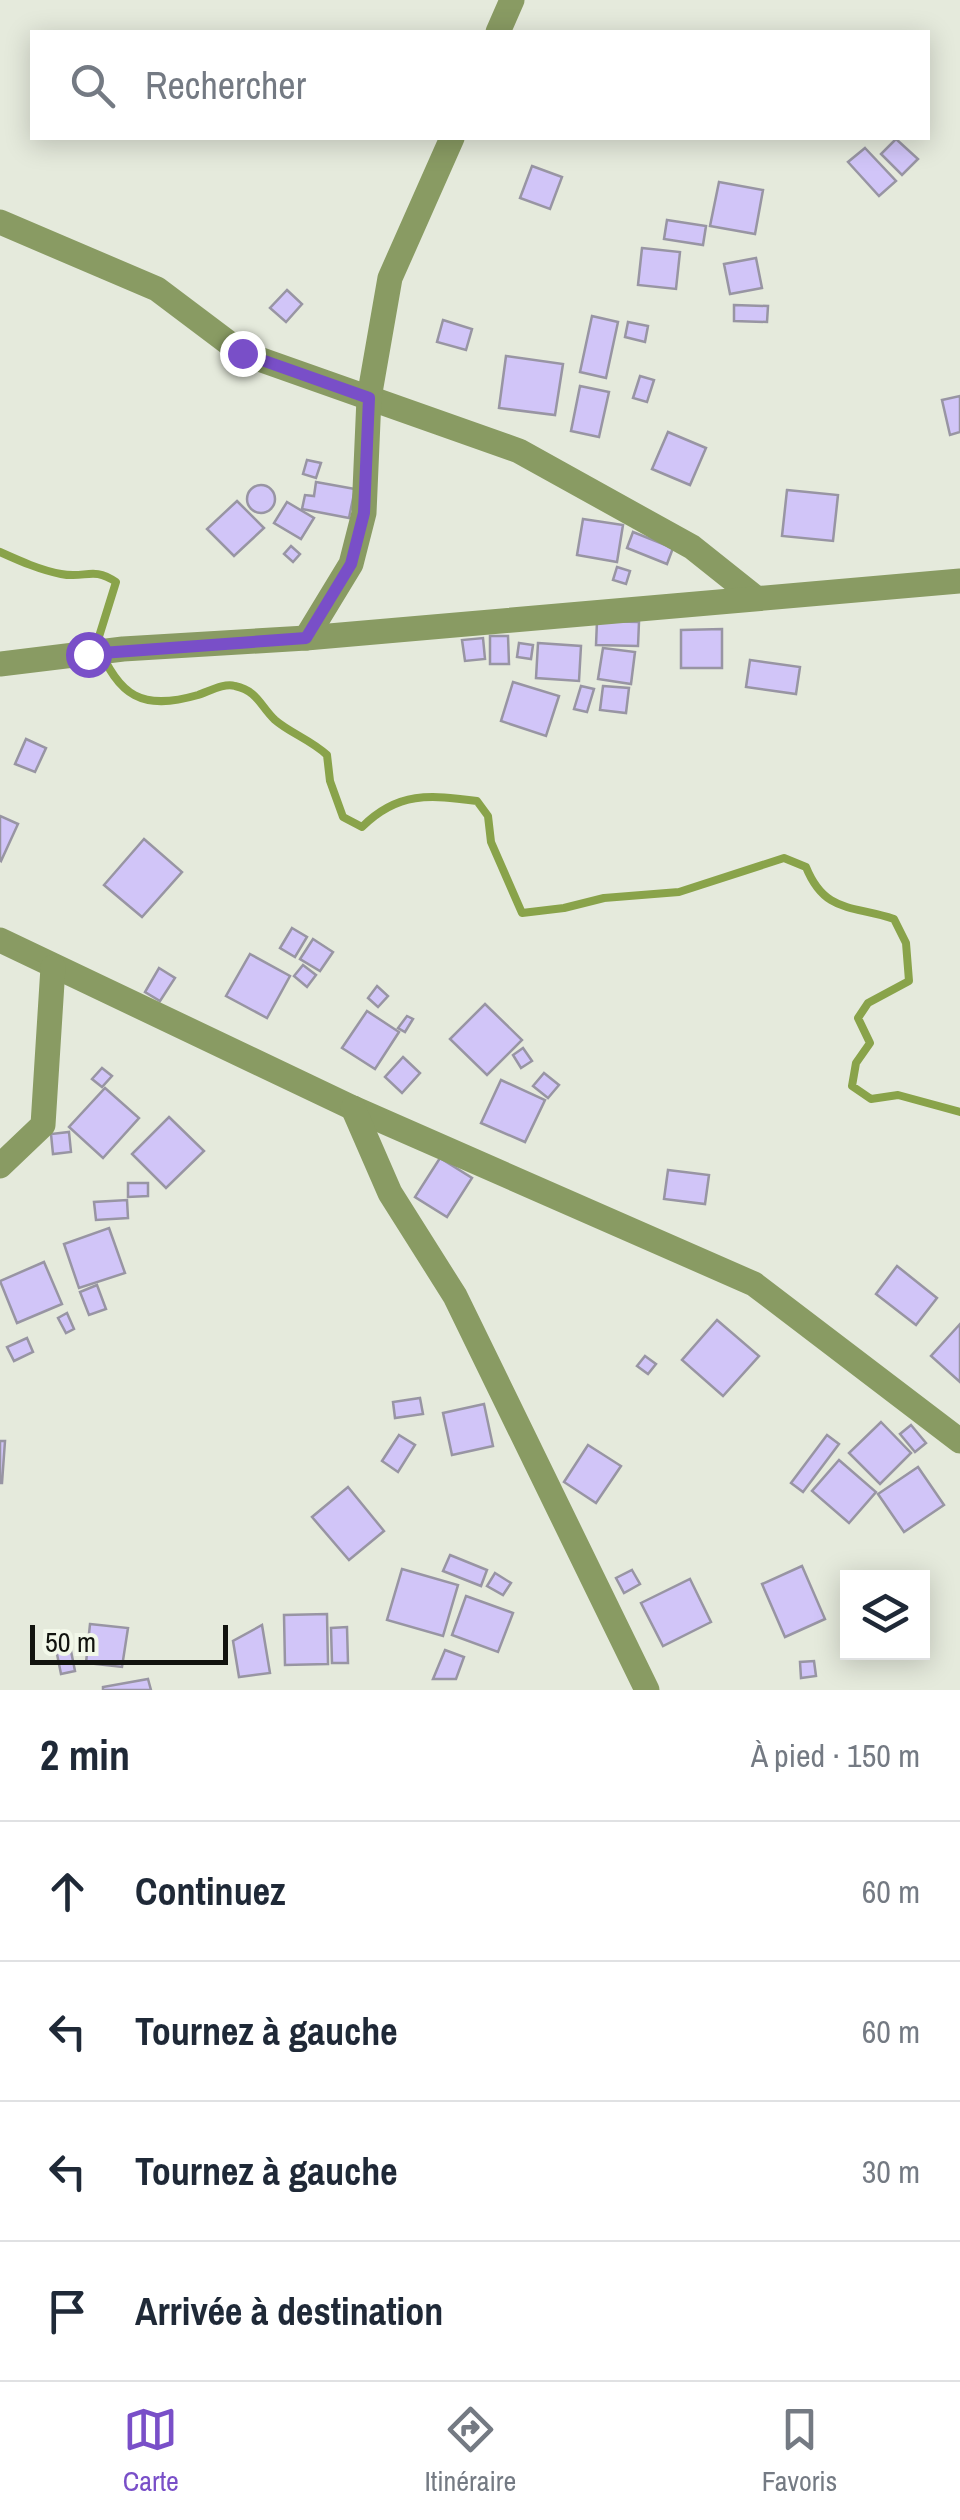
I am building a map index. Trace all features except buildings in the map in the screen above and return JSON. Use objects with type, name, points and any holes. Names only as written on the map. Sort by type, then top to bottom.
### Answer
[{"type":"street","points":[[499,30],[512,0]]},
{"type":"street","points":[[306,638],[351,564],[364,513],[369,398],[390,278],[451,140]]},
{"type":"street","points":[[0,222],[157,289],[242,353],[519,450],[692,547],[756,598]]},
{"type":"street","points":[[0,664],[122,649],[306,638],[960,582]]},
{"type":"street","points":[[0,940],[353,1108],[754,1284],[960,1441]]},
{"type":"street","points":[[0,1166],[43,1125],[54,967]]},
{"type":"street","points":[[353,1108],[390,1194],[455,1296],[646,1690]]},
{"type":"waterway","points":[[0,552],[53,572],[95,574],[116,582],[97,643],[124,687],[147,700],[162,701],[226,686],[249,691],[275,720],[327,755],[330,781],[343,817],[362,827],[389,807],[415,798],[477,801],[488,816],[491,842],[522,913],[604,898],[679,892],[784,858],[806,867],[831,900],[894,919],[906,943],[909,981],[868,1003],[858,1018],[870,1043],[856,1063],[852,1086],[871,1099],[898,1095],[960,1112]]},
{"type":"route","points":[[88,654],[306,638],[351,564],[364,513],[369,398],[242,353]]}]
